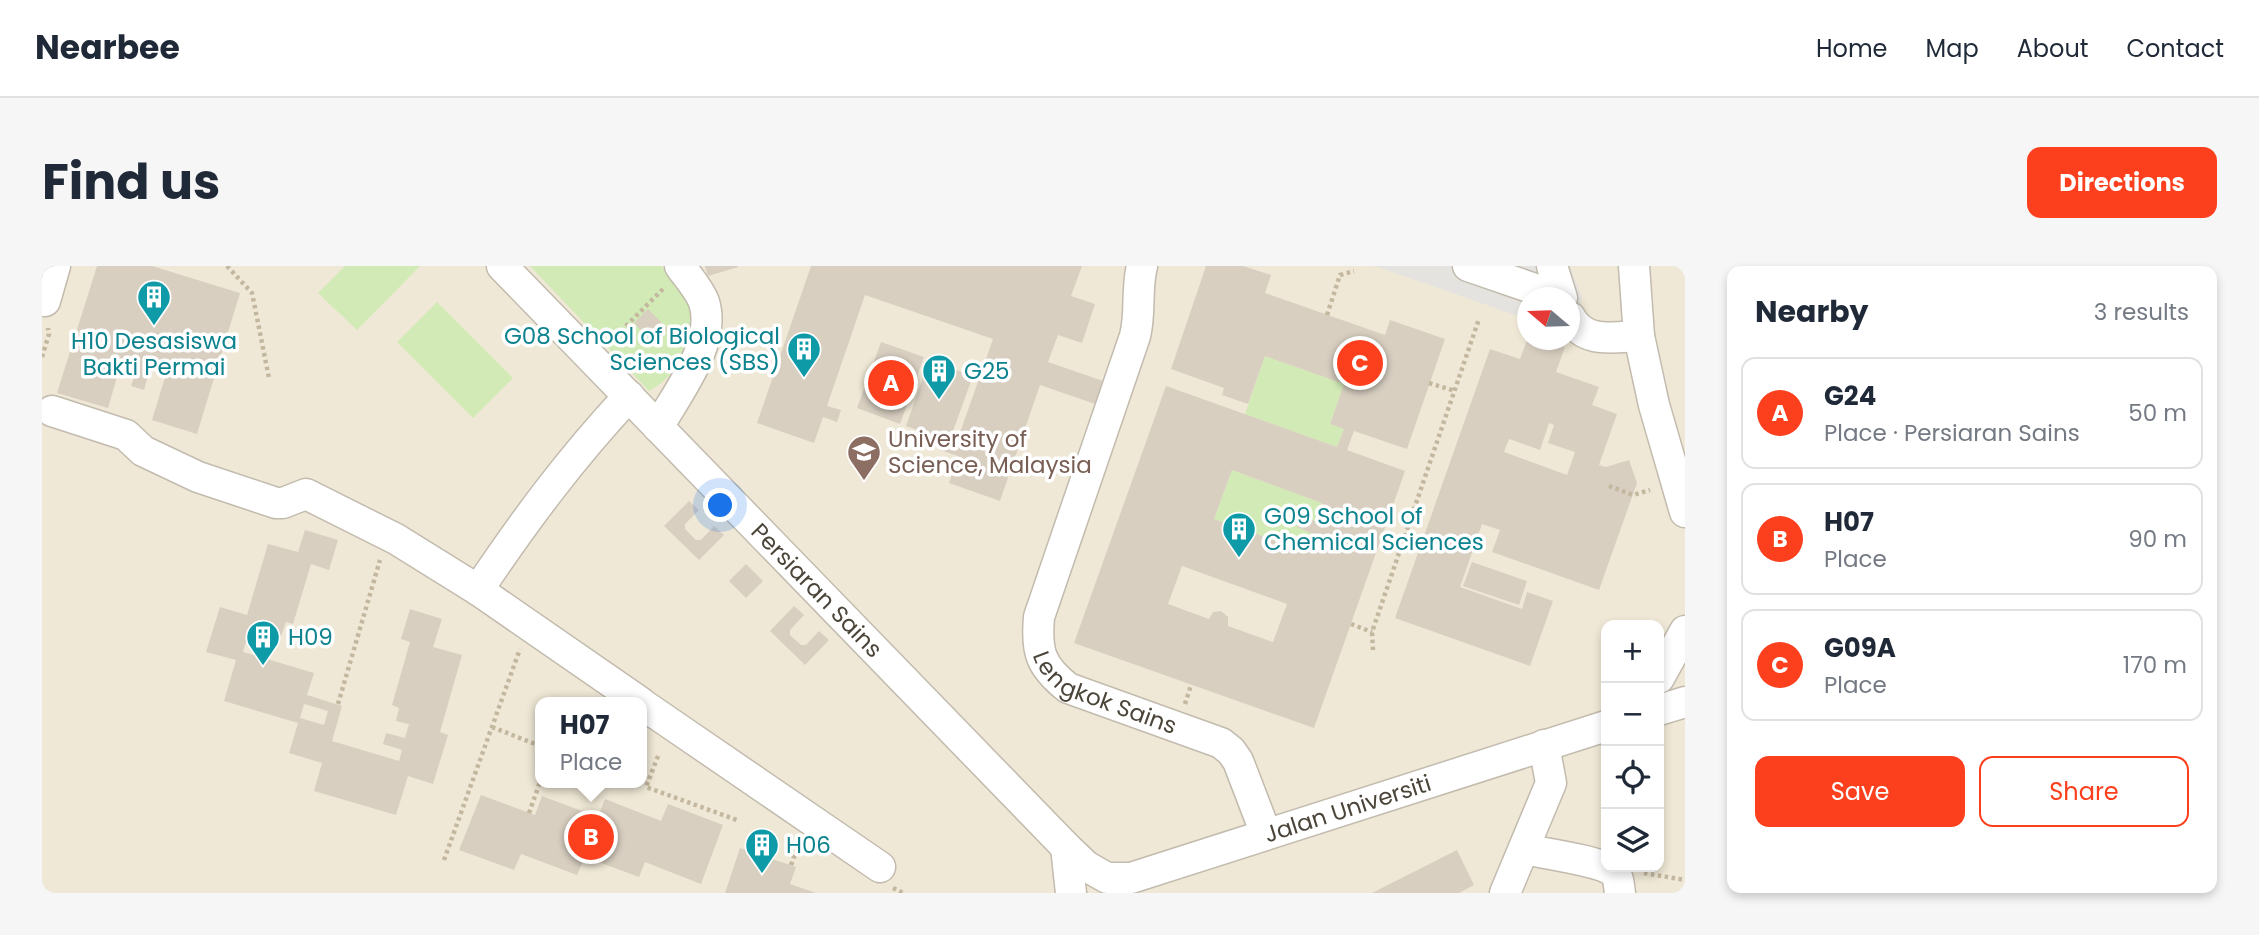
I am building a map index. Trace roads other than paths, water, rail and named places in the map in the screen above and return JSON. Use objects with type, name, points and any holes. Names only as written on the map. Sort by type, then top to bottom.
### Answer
[{"type":"street","points":[[46,301],[55,266]]},
{"type":"street","name":"Persiaran Sains","points":[[502,266],[1106,886]]},
{"type":"street","name":"Lengkok Sains","points":[[1142,266],[1135,336],[1039,617],[1037,641],[1042,662],[1053,676],[1068,688],[1221,743],[1231,751],[1238,761],[1266,834]]},
{"type":"street","points":[[1468,266],[1529,287]]},
{"type":"street","points":[[1552,266],[1558,287]]},
{"type":"street","points":[[1634,266],[1639,336],[1654,405],[1685,512]]},
{"type":"street","points":[[478,590],[528,516],[588,440],[643,411],[684,380],[696,362],[705,341],[708,321],[704,301],[674,275]]},
{"type":"street","points":[[1580,330],[1590,336],[1639,336]]},
{"type":"street","points":[[52,411],[126,435],[143,451],[198,477],[276,503],[306,494],[387,535],[478,590],[632,697]]},
{"type":"street","points":[[1664,669],[1685,631]]},
{"type":"street","points":[[1664,708],[1685,702]]},
{"type":"street","points":[[647,707],[880,867]]},
{"type":"street","name":"Jalan Universiti","points":[[1106,886],[1158,872],[1266,834],[1601,727]]},
{"type":"street","points":[[1505,893],[1551,783],[1544,745]]},
{"type":"street","points":[[1066,847],[1071,893]]},
{"type":"street","points":[[1524,849],[1596,864],[1613,872],[1618,879],[1629,882]]},
{"type":"place","name":"H10 Desasiswa Bakti Permai","points":[[154,327]]},
{"type":"place","name":"G09A","points":[[1360,363]]},
{"type":"place","name":"G08 School of Biological Sciences (SBS)","points":[[804,379]]},
{"type":"place","name":"G24","points":[[891,383]]},
{"type":"place","name":"G25","points":[[939,401]]},
{"type":"place","name":"University of Science, Malaysia","points":[[864,482]]},
{"type":"place","name":"G09 School of Chemical Sciences","points":[[1239,559]]},
{"type":"place","name":"H09","points":[[263,667]]},
{"type":"place","name":"H07","points":[[591,837]]},
{"type":"place","name":"H06","points":[[762,875]]}]
